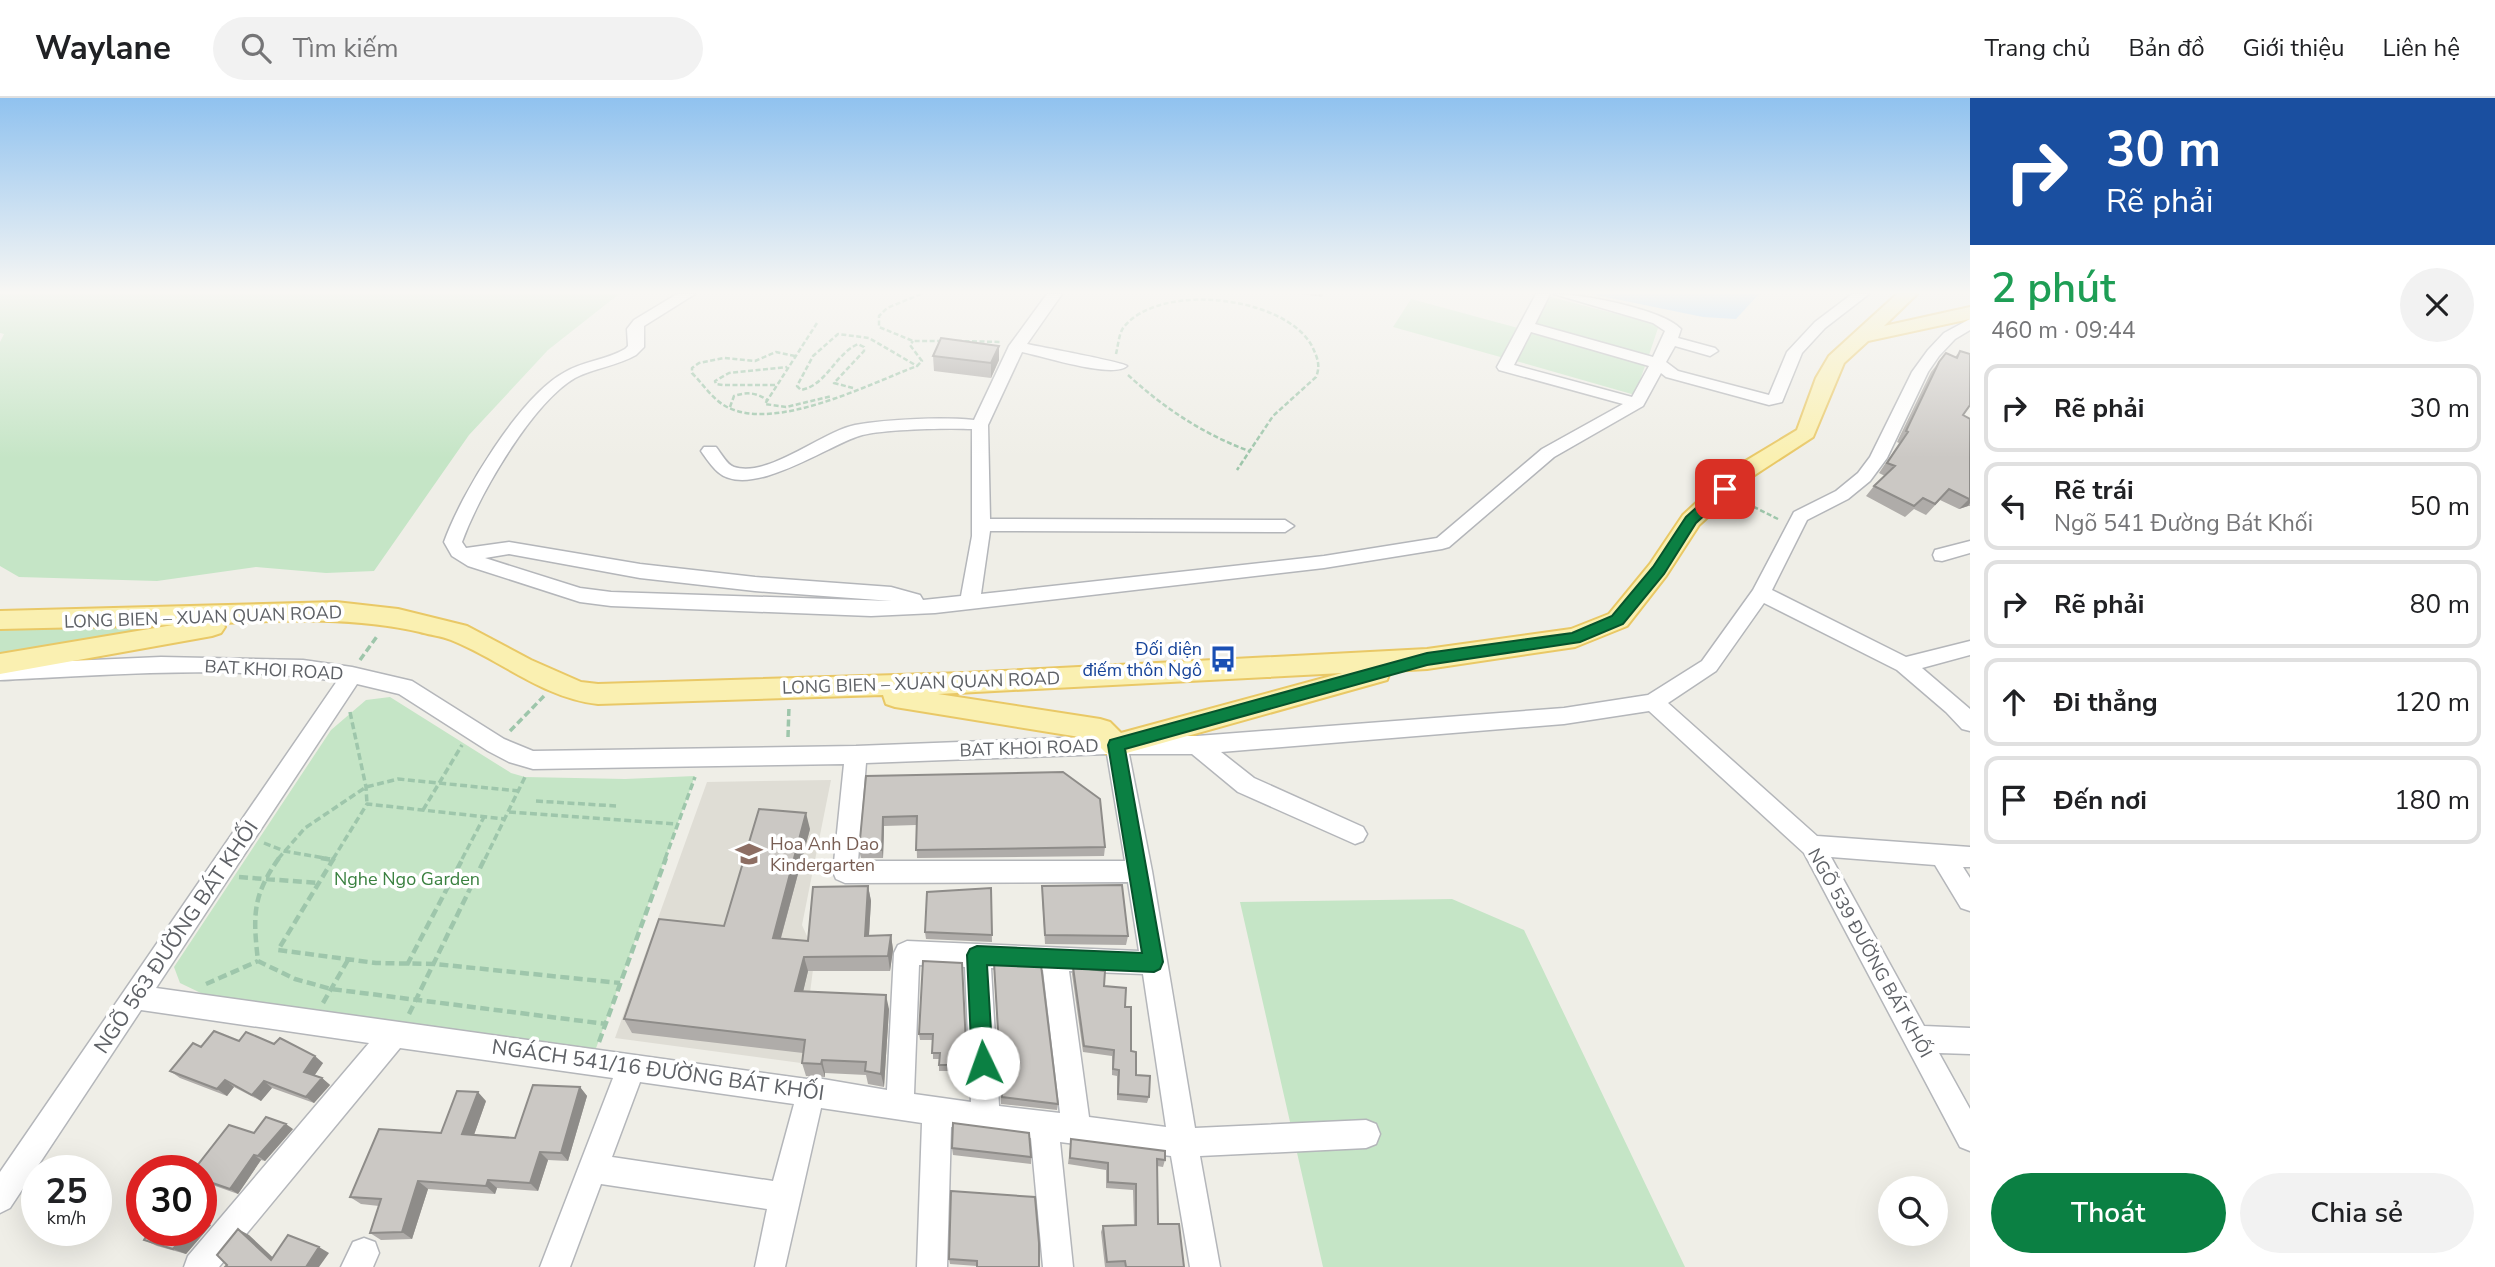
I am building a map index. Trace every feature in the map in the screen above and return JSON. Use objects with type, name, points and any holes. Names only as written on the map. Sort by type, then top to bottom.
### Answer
[{"type":"main road","name":"LONG BIEN – XUAN QUAN ROAD","points":[[0,620],[336,611],[398,618],[458,632],[522,667],[578,692],[838,688],[1427,659],[1575,638],[1618,620],[1658,570],[1691,520],[1742,473],[1806,433],[1826,378],[1836,360],[1847,349]]},
{"type":"main road","points":[[0,664],[200,630],[268,612]]},
{"type":"main road","points":[[838,688],[1100,730],[1116,745],[1427,659]]},
{"type":"street","points":[[634,349],[626,357],[580,369],[564,378],[545,395],[491,468],[457,523],[453,542],[458,552],[548,586],[611,600],[871,609],[935,606],[1324,562],[1442,543],[1548,453],[1637,403],[1665,349]]},
{"type":"street","points":[[970,600],[981,525],[980,425],[1016,349]]},
{"type":"street","points":[[1028,349],[1090,363],[1119,366]]},
{"type":"street","points":[[1514,349],[1505,367],[1637,403]]},
{"type":"street","points":[[1606,349],[1657,363],[1672,374],[1769,400],[1776,399],[1798,349]]},
{"type":"street","points":[[1701,349],[1710,351]]},
{"type":"street","name":"BAT KHOI ROAD","points":[[0,672],[161,664],[356,668],[405,687],[496,745],[517,756],[533,760],[856,755],[1116,745],[1196,745],[1564,716],[1653,702],[1709,666],[1761,593],[1800,516],[1831,502],[1863,478],[1879,457],[1923,365],[1938,349]]},
{"type":"street","points":[[710,451],[725,470],[749,473],[769,471],[857,430],[953,423],[980,425]]},
{"type":"street","points":[[981,525],[1285,526]]},
{"type":"street","points":[[1942,555],[1970,547]]},
{"type":"street","points":[[464,555],[509,548],[640,570],[755,584],[891,594],[935,606]]},
{"type":"street","points":[[1761,593],[1904,665],[1970,723]]},
{"type":"street","points":[[1904,665],[1970,648]]},
{"type":"street","name":"NGÕ 563 ĐƯỜNG BÁT KHỐI","points":[[0,1198],[356,668]]},
{"type":"street","name":"NGÕ 539 ĐƯỜNG BÁT KHỐI","points":[[1653,702],[1812,846],[1970,1137]]},
{"type":"street","points":[[1116,745],[1140,871],[1181,1143],[1205,1267]]},
{"type":"street","points":[[1196,745],[1246,785],[1355,834]]},
{"type":"street","points":[[856,755],[845,873],[1140,871]]},
{"type":"street","points":[[1812,846],[1970,857]]},
{"type":"street","points":[[1943,856],[1970,900]]},
{"type":"street","points":[[900,1104],[907,953],[1154,962]]},
{"type":"street","points":[[977,955],[986,1118]]},
{"type":"street","points":[[1054,958],[1076,1129]]},
{"type":"street","name":"NGÁCH 541/16 ĐƯỜNG BÁT KHỐI","points":[[134,997],[811,1091],[986,1118],[1181,1143],[1366,1134]]},
{"type":"street","points":[[199,1267],[394,1034]]},
{"type":"street","points":[[1918,1039],[1970,1041]]},
{"type":"street","points":[[555,1267],[632,1066]]},
{"type":"street","points":[[770,1267],[784,1197],[811,1091]]},
{"type":"street","points":[[932,1267],[937,1109]]},
{"type":"street","points":[[1044,1124],[1058,1267]]},
{"type":"street","points":[[591,1168],[784,1197]]},
{"type":"path","points":[[800,349],[765,404],[771,407],[786,407],[837,396]]},
{"type":"path","points":[[820,349],[799,379],[797,386],[802,390],[815,386],[841,352],[848,349]]},
{"type":"path","points":[[855,388],[834,383],[864,349]]},
{"type":"path","points":[[891,349],[917,366]]},
{"type":"path","points":[[795,356],[776,352],[755,361],[724,358],[699,363],[692,368],[692,373],[730,408],[741,412],[779,413],[805,408],[917,366],[922,357],[914,349]]},
{"type":"path","points":[[1117,349],[1119,366],[1169,409],[1212,435],[1249,451]]},
{"type":"path","points":[[1237,470],[1277,411],[1313,380],[1319,370],[1316,349]]},
{"type":"path","points":[[775,385],[757,381],[723,385],[716,384],[715,381],[729,373],[787,367]]},
{"type":"path","points":[[730,408],[734,396],[742,393],[755,393],[767,400]]},
{"type":"path","points":[[1739,500],[1782,520]]},
{"type":"path","points":[[356,668],[384,625]]},
{"type":"path","points":[[506,735],[547,693]]},
{"type":"path","points":[[787,746],[789,702]]},
{"type":"path","points":[[350,712],[366,787],[367,804],[278,950],[348,960],[407,965],[435,964],[620,983]]},
{"type":"path","points":[[423,810],[463,743]]},
{"type":"path","points":[[592,1061],[695,776]]},
{"type":"path","points":[[394,1034],[403,1026],[416,1002],[525,777]]},
{"type":"path","points":[[258,961],[254,920],[265,878],[305,828],[366,787],[398,779],[519,791]]},
{"type":"path","points":[[536,801],[616,806]]},
{"type":"path","points":[[367,804],[505,819]]},
{"type":"path","points":[[509,812],[677,824]]},
{"type":"path","points":[[407,965],[484,817]]},
{"type":"path","points":[[258,841],[284,851],[333,860]]},
{"type":"path","points":[[233,877],[319,883]]},
{"type":"path","points":[[318,1012],[348,960]]},
{"type":"path","points":[[258,961],[295,979],[331,989],[416,1002],[606,1024]]},
{"type":"path","points":[[203,986],[258,961]]},
{"type":"shaded area","name":"Hoa Anh Dao Kindergarten","points":[[831,780],[802,925],[815,954],[801,1063],[615,1038],[707,782]]},
{"type":"green space","points":[[0,349],[550,349],[469,435],[374,571],[326,573],[256,567],[157,581],[19,577],[0,566]]},
{"type":"green space","points":[[1470,349],[1508,349],[1504,358]]},
{"type":"green space","points":[[1522,349],[1594,349],[1646,363],[1635,395],[1516,361]]},
{"type":"green space","points":[[1625,349],[1651,349],[1649,355]]},
{"type":"green space","points":[[207,621],[5,654],[0,654],[0,622]]},
{"type":"green space","name":"Nghe Ngo Garden","points":[[390,697],[511,773],[525,777],[625,779],[695,776],[595,1051],[205,995],[180,983],[174,967],[331,730],[366,700]]},
{"type":"green space","points":[[1452,899],[1524,930],[1685,1267],[1323,1267],[1240,902]]},
{"type":"building","points":[[936,349],[998,349],[991,363],[933,356]]},
{"type":"building","points":[[1960,351],[1970,354],[1970,405],[1963,415],[1970,419],[1970,498],[1949,489],[1935,504],[1923,498],[1914,506],[1874,486],[1895,466],[1887,463],[1908,432],[1906,431],[1939,362],[1946,353],[1957,358]]},
{"type":"building","points":[[1063,772],[1100,799],[1105,847],[916,850],[917,816],[883,817],[882,850],[859,850],[866,776]]},
{"type":"building","points":[[759,809],[806,813],[773,938],[808,941],[813,887],[868,886],[865,936],[891,935],[888,956],[804,957],[795,991],[886,995],[881,1074],[865,1071],[866,1062],[822,1060],[821,1064],[802,1063],[805,1040],[624,1019],[659,919],[724,926]]},
{"type":"building","points":[[1122,885],[1128,936],[1045,935],[1042,886]]},
{"type":"building","points":[[991,888],[992,935],[925,932],[927,892]]},
{"type":"building","points":[[923,961],[962,963],[967,1065],[939,1065],[940,1053],[932,1053],[933,1034],[919,1034]]},
{"type":"building","points":[[994,963],[1041,965],[1058,1104],[1002,1097]]},
{"type":"building","points":[[1073,967],[1105,971],[1104,986],[1126,988],[1125,1007],[1131,1007],[1131,1051],[1136,1052],[1136,1075],[1150,1076],[1149,1097],[1118,1094],[1119,1070],[1113,1069],[1114,1050],[1084,1046]]},
{"type":"building","points":[[214,1031],[239,1041],[246,1032],[274,1044],[280,1038],[315,1056],[304,1072],[322,1078],[306,1097],[264,1081],[252,1095],[225,1080],[217,1089],[170,1071],[193,1043],[201,1047]]},
{"type":"building","points":[[533,1085],[580,1087],[561,1153],[540,1152],[530,1183],[488,1180],[486,1186],[418,1181],[402,1232],[370,1233],[381,1199],[350,1197],[379,1129],[441,1133],[457,1091],[478,1092],[462,1134],[515,1138]]},
{"type":"building","points":[[266,1117],[286,1124],[258,1156],[254,1155],[230,1189],[217,1185],[217,1155],[206,1155],[229,1125],[254,1133]]},
{"type":"building","points":[[953,1123],[1029,1133],[1031,1157],[952,1148]]},
{"type":"building","points":[[1071,1139],[1165,1151],[1165,1160],[1157,1159],[1158,1224],[1179,1224],[1184,1267],[1126,1267],[1125,1261],[1107,1262],[1103,1226],[1136,1225],[1136,1184],[1108,1182],[1108,1163],[1070,1158]]},
{"type":"building","points":[[951,1191],[1035,1197],[1039,1267],[977,1267],[977,1261],[949,1259]]},
{"type":"building","points":[[238,1229],[271,1260],[288,1235],[319,1247],[306,1267],[225,1267],[227,1265],[217,1255]]},
{"type":"place","name":"Đối diện điếm thôn Ngô","points":[[1223,659]]},
{"type":"place","name":"Hoa Anh Dao Kindergarten","points":[[749,854]]},
{"type":"route","points":[[983,1063],[977,955],[1154,962],[1116,745],[1427,659],[1575,638],[1618,620],[1658,570],[1691,520],[1725,489]]}]
